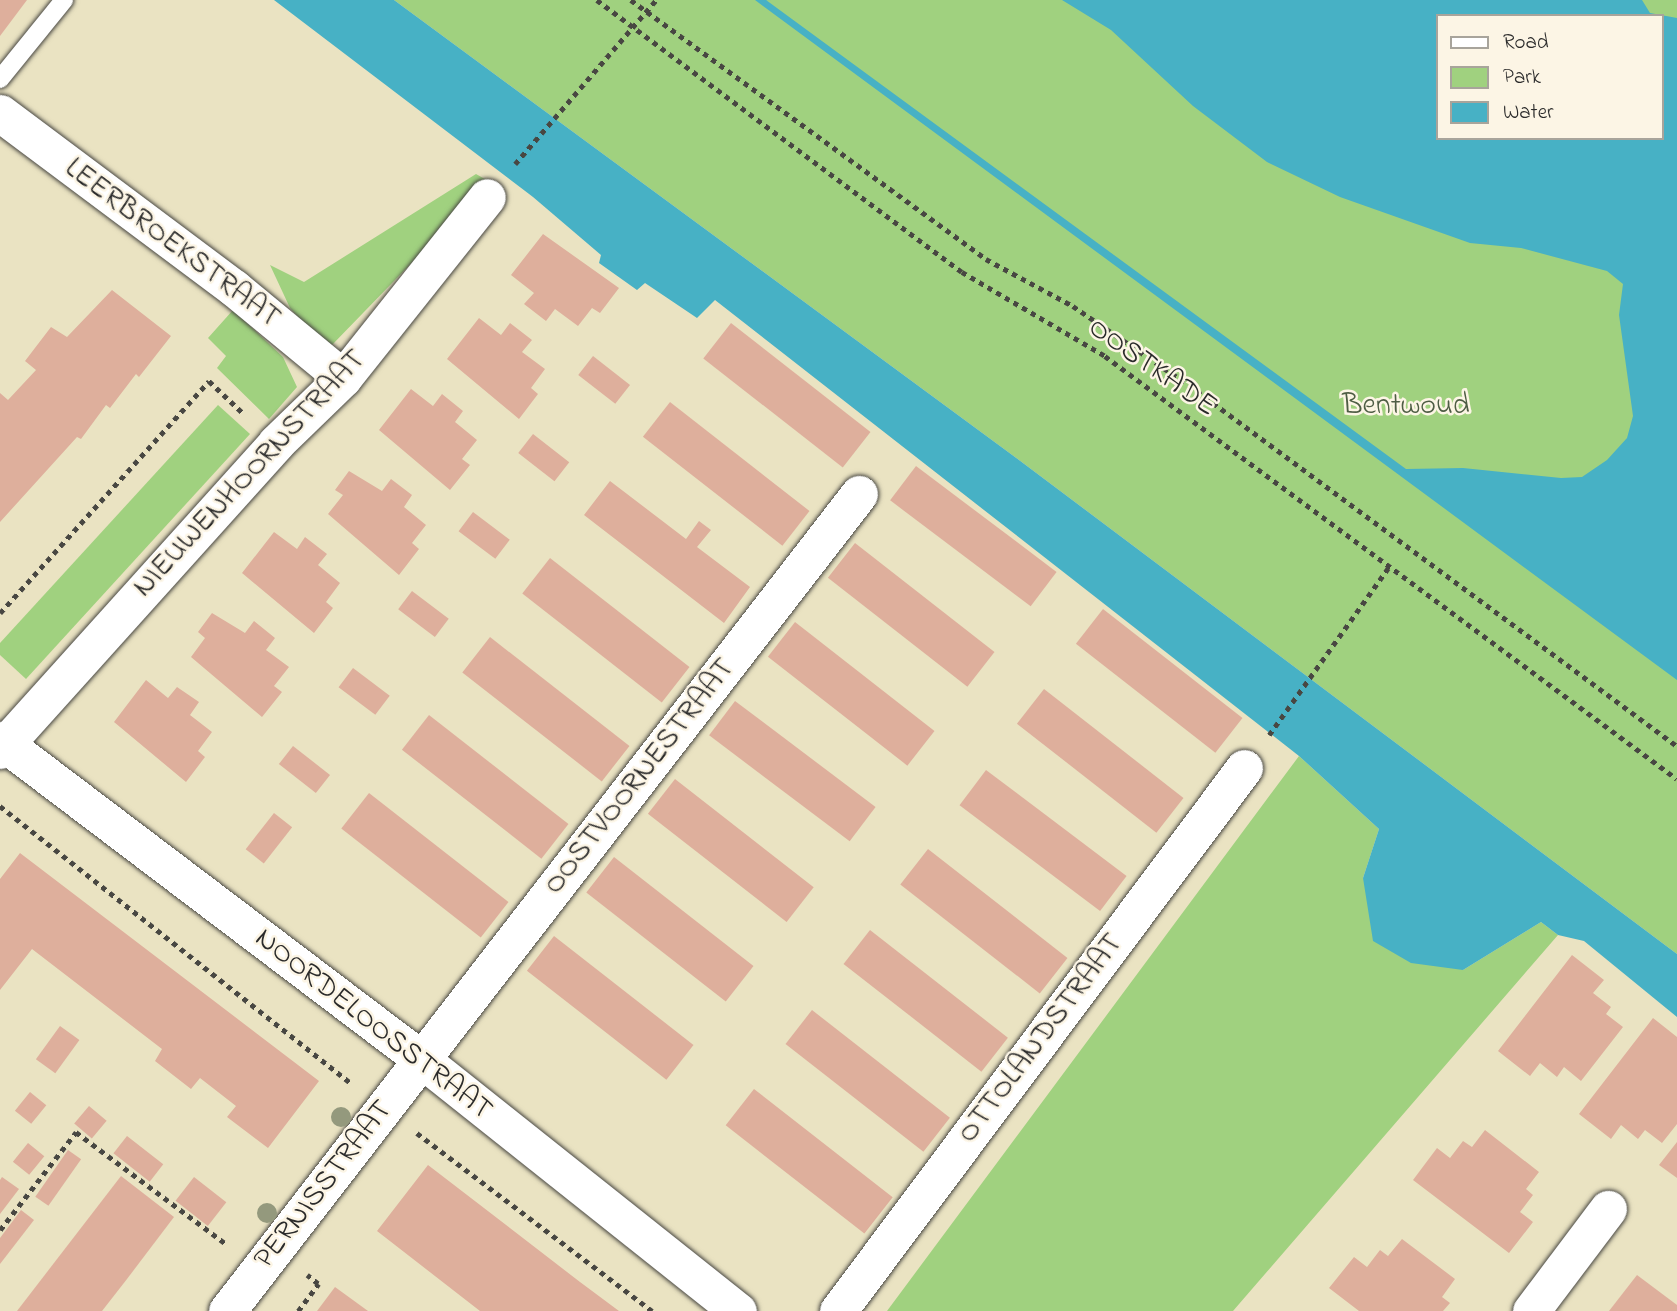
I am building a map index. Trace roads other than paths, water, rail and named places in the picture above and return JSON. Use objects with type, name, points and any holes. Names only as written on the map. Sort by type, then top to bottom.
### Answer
[{"type":"street","name":"LEERBROEKSTRAAT","points":[[0,113],[234,288],[343,377]]},
{"type":"street","name":"NIEUWENHOORNSTRAAT","points":[[1,745],[276,443],[343,377],[487,197]]},
{"type":"street","name":"OOSTVOORNESTRAAT","points":[[421,1059],[859,494]]},
{"type":"street","name":"NOORDELOOSSTRAAT","points":[[1,745],[421,1059],[738,1311]]},
{"type":"street","name":"OTTOLANDSTRAAT","points":[[838,1311],[1244,768]]},
{"type":"street","name":"PERNISSTRAAT","points":[[227,1311],[421,1059]]},
{"type":"street","points":[[1531,1311],[1608,1209]]},
{"type":"lane","points":[[0,79],[64,0]]},
{"type":"water","points":[[274,0],[394,0],[1019,460],[1677,954],[1677,1017],[1584,941],[1558,935],[1541,922],[1463,970],[1411,963],[1373,941],[1363,878],[1379,829],[1299,756],[715,300],[697,318],[645,283],[637,290],[599,263],[601,255],[533,197]]},
{"type":"water","points":[[755,0],[766,0],[1406,469],[1463,468],[1561,478],[1582,477],[1607,460],[1627,438],[1633,416],[1619,315],[1623,284],[1607,271],[1521,248],[1470,243],[1340,197],[1267,162],[1193,106],[1111,30],[1062,0],[1642,0],[1650,13],[1655,14],[1436,14],[1436,140],[1663,140],[1663,15],[1677,18],[1677,680]]},
{"type":"park label","name":"Bentwoud","points":[[1406,406]]}]
